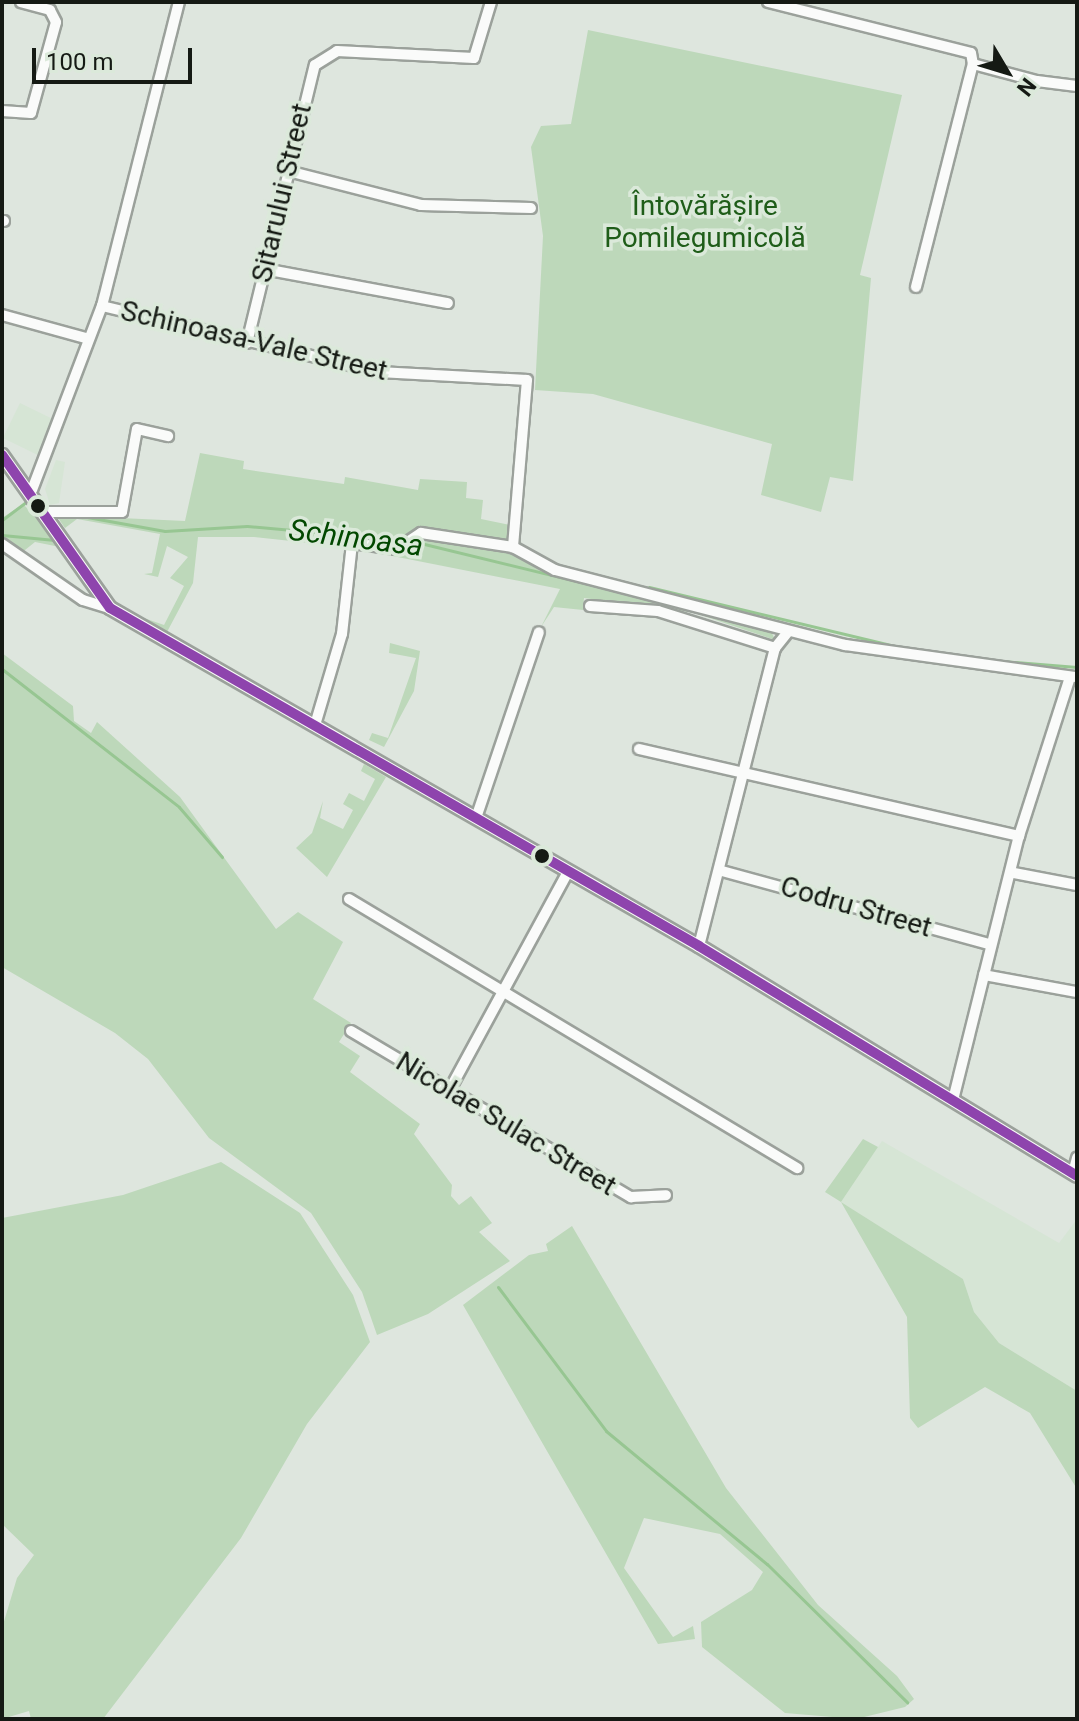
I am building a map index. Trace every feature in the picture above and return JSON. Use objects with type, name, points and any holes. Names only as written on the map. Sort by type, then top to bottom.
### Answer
[{"type":"street","points":[[2,111],[22,116],[34,108],[53,12],[21,2]]},
{"type":"street","points":[[32,490],[102,306],[179,2]]},
{"type":"street","name":"Sitarului Street","points":[[247,343],[307,85],[322,57],[337,51],[474,58],[491,2]]},
{"type":"street","points":[[768,2],[825,7],[971,53],[973,64],[916,287]]},
{"type":"street","points":[[973,64],[1077,86]]},
{"type":"street","points":[[288,171],[421,205],[531,208]]},
{"type":"street","points":[[264,269],[448,303]]},
{"type":"street","name":"Schinoasa-Vale Street","points":[[102,306],[379,372],[527,380],[513,547]]},
{"type":"street","points":[[2,315],[89,339]]},
{"type":"street","points":[[45,512],[122,512],[137,429],[168,436]]},
{"type":"street","points":[[2,455],[32,490],[110,608]]},
{"type":"street","points":[[315,725],[342,634],[352,543],[397,549],[421,533],[513,547],[555,570],[788,632],[946,663],[1073,677],[1019,836],[1014,873],[989,944],[953,1100]]},
{"type":"street","points":[[2,544],[83,600],[110,608],[699,946],[1075,1175],[1077,1158]]},
{"type":"street","points":[[590,606],[693,619],[775,648]]},
{"type":"street","points":[[476,818],[539,632]]},
{"type":"street","points":[[699,946],[722,871],[742,772],[775,648],[788,632]]},
{"type":"street","points":[[639,749],[1019,836]]},
{"type":"street","name":"Codru Street","points":[[722,871],[989,944]]},
{"type":"street","points":[[449,1091],[505,995],[568,872]]},
{"type":"street","points":[[1014,873],[1077,885]]},
{"type":"street","points":[[349,899],[797,1168]]},
{"type":"street","points":[[984,975],[1077,992]]},
{"type":"street","name":"Nicolae Sulac Street","points":[[351,1031],[631,1197],[666,1195]]},
{"type":"shaded area","points":[[20,403],[57,421],[40,456],[3,438]]},
{"type":"shaded area","points":[[56,460],[65,462],[59,503],[50,505],[45,489]]},
{"type":"shaded area","points":[[882,1141],[1059,1243],[1077,1219],[1077,1391],[999,1343],[974,1312],[963,1279],[841,1202]]},
{"type":"green space","name":"Întovărășire Pomilegumicolă","points":[[588,30],[902,95],[860,275],[871,278],[853,481],[830,477],[821,512],[761,495],[772,444],[593,394],[535,390],[543,236],[531,147],[541,126],[571,124]]},
{"type":"green space","points":[[200,453],[244,461],[243,469],[344,484],[345,477],[418,490],[420,479],[467,482],[466,498],[483,500],[481,519],[510,525],[507,551],[772,633],[775,640],[695,613],[584,598],[583,610],[554,607],[541,627],[560,589],[347,547],[254,537],[198,537],[193,583],[167,632],[141,617],[164,625],[184,586],[170,578],[188,557],[167,546],[158,577],[144,574],[152,573],[160,534],[77,519],[65,528],[56,515],[185,521]]},
{"type":"green space","points":[[23,504],[60,547],[35,542],[20,554],[2,540],[2,518]]},
{"type":"green space","points":[[390,643],[420,651],[414,691],[384,747],[369,740],[372,733],[388,738],[416,658],[389,653]]},
{"type":"green space","points":[[2,653],[73,706],[74,721],[91,733],[97,722],[180,797],[276,929],[298,912],[343,942],[313,999],[351,1023],[339,1042],[360,1056],[350,1072],[420,1124],[414,1134],[452,1185],[451,1196],[459,1205],[471,1196],[492,1223],[479,1232],[510,1261],[428,1314],[377,1335],[362,1292],[311,1213],[209,1138],[148,1059],[115,1033],[2,967]]},
{"type":"green space","points":[[364,764],[386,777],[327,877],[296,848],[312,833],[323,801],[320,818],[343,829],[353,810],[343,804],[349,793],[364,801],[375,779],[361,771]]},
{"type":"green space","points":[[863,1139],[878,1147],[841,1202],[825,1192]]},
{"type":"green space","points":[[221,1162],[300,1213],[353,1295],[370,1342],[307,1424],[241,1538],[103,1719],[31,1719],[29,1711],[2,1719],[2,1628],[17,1578],[34,1555],[2,1524],[2,1218],[123,1195]]},
{"type":"green space","points":[[841,1202],[963,1279],[974,1312],[999,1343],[1077,1391],[1077,1489],[1030,1413],[985,1387],[918,1428],[910,1418],[907,1317]]},
{"type":"green space","points":[[572,1226],[726,1488],[818,1605],[897,1676],[914,1699],[905,1707],[856,1719],[785,1713],[702,1647],[701,1622],[752,1590],[763,1572],[720,1534],[644,1518],[624,1568],[673,1637],[693,1626],[695,1639],[658,1644],[463,1305],[529,1255],[548,1251],[546,1244]]},
{"type":"waterway","points":[[2,520],[26,502]]},
{"type":"waterway","name":"Schinoasa","points":[[87,517],[165,531],[247,526],[405,540]]},
{"type":"waterway","points":[[2,535],[55,540]]},
{"type":"waterway","name":"Schinoasa","points":[[416,542],[626,593]]},
{"type":"waterway","name":"Schinoasa","points":[[649,587],[899,647]]},
{"type":"waterway","name":"Schinoasa","points":[[989,660],[1077,667]]},
{"type":"waterway","points":[[2,669],[179,807],[222,857]]},
{"type":"waterway","points":[[498,1287],[606,1431],[767,1564],[907,1702]]},
{"type":"transit line","points":[[2,455],[110,608],[699,946],[1077,1176]]}]
